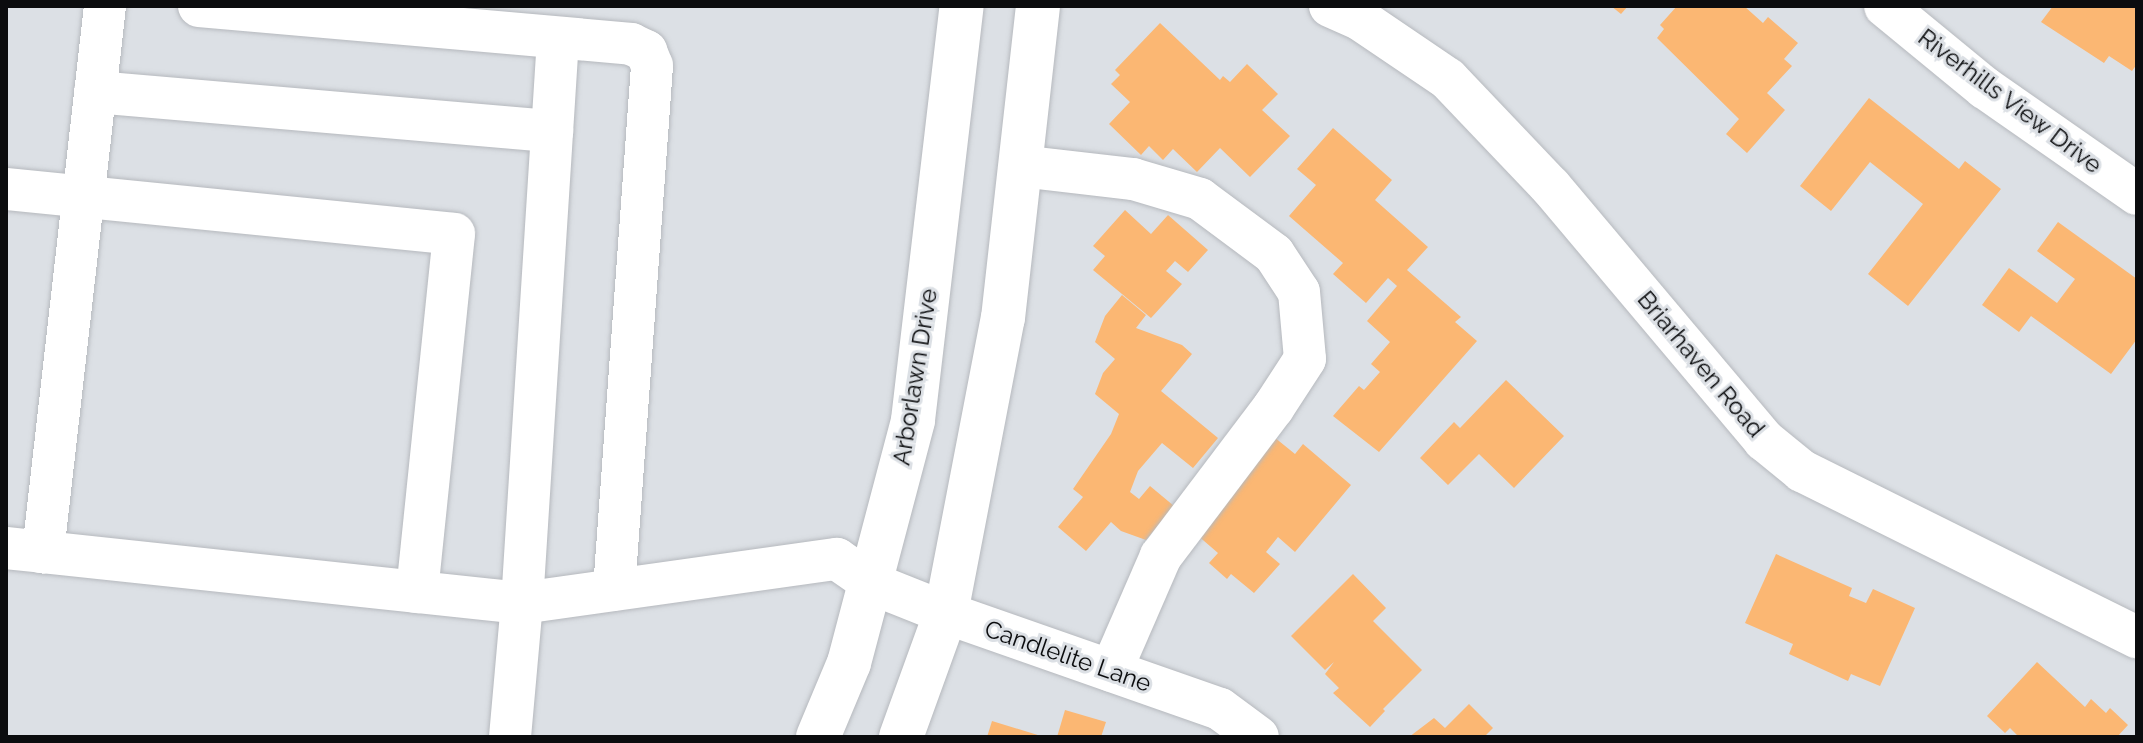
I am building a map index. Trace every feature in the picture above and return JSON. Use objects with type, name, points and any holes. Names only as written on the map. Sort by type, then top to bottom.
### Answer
[{"type":"main road","name":"Arborlawn Drive","points":[[818,737],[849,663],[873,584],[913,420],[962,6]]},
{"type":"main road","points":[[901,737],[946,613],[1003,318],[1038,6]]},
{"type":"street","points":[[24,550],[83,197],[105,6]]},
{"type":"street","points":[[199,6],[631,44],[646,51],[652,66],[614,590]]},
{"type":"street","name":"Briarhaven Road","points":[[1330,6],[1361,20],[1411,51],[1467,98],[1551,187],[1764,440],[1802,471],[2137,637]]},
{"type":"street","name":"Riverhills View Drive","points":[[1885,6],[1985,88],[2137,194]]},
{"type":"street","points":[[510,737],[522,603],[558,38]]},
{"type":"street","points":[[95,92],[552,131]]},
{"type":"street","points":[[1020,166],[1133,179],[1200,199],[1274,254],[1299,292],[1305,359],[1273,408],[1161,556],[1111,671]]},
{"type":"street","points":[[6,189],[454,234],[417,592]]},
{"type":"street","name":"Candlelite Lane","points":[[24,550],[522,603],[837,559],[873,584],[946,613],[1220,709],[1258,737]]},
{"type":"building","points":[[1611,6],[1628,6],[1621,14]]},
{"type":"building","points":[[1677,6],[1744,6],[1763,23],[1768,17],[1798,43],[1784,59],[1792,66],[1767,93],[1785,110],[1747,153],[1726,134],[1739,119],[1657,38],[1664,29],[1660,25]]},
{"type":"building","points":[[2053,6],[2137,6],[2137,64],[2132,71],[2109,56],[2104,63],[2041,22]]},
{"type":"building","points":[[1160,23],[1220,80],[1223,76],[1230,82],[1247,64],[1278,94],[1262,110],[1290,136],[1250,177],[1220,148],[1197,172],[1173,149],[1163,160],[1149,146],[1141,155],[1109,124],[1130,102],[1111,84],[1120,75],[1115,70]]},
{"type":"building","points":[[1869,98],[1959,169],[1965,161],[2001,189],[1908,306],[1868,274],[1923,204],[1870,162],[1831,211],[1800,186]]},
{"type":"building","points":[[1333,128],[1392,180],[1375,200],[1428,247],[1407,270],[1461,317],[1455,322],[1477,341],[1379,452],[1333,416],[1359,386],[1364,390],[1380,372],[1371,364],[1390,342],[1367,321],[1397,286],[1388,278],[1366,303],[1333,274],[1343,263],[1289,216],[1316,185],[1297,169]]},
{"type":"building","points":[[1125,210],[1151,234],[1168,215],[1208,250],[1188,272],[1175,261],[1166,271],[1182,284],[1151,318],[1093,270],[1105,256],[1093,246]]},
{"type":"building","points":[[2058,222],[2137,279],[2137,339],[2111,374],[2031,316],[2019,332],[1982,305],[2009,268],[2057,303],[2075,279],[2037,251]]},
{"type":"building","points":[[1122,295],[1146,315],[1136,328],[1182,345],[1192,354],[1161,391],[1218,438],[1193,468],[1162,443],[1138,471],[1130,492],[1139,499],[1150,486],[1174,506],[1146,540],[1121,531],[1111,522],[1086,551],[1058,527],[1083,497],[1073,489],[1111,434],[1119,414],[1095,394],[1103,373],[1115,359],[1095,342],[1105,316]]},
{"type":"building","points":[[1506,380],[1564,436],[1514,488],[1479,454],[1448,485],[1420,458],[1454,422],[1460,428]]},
{"type":"building","points":[[1269,433],[1295,454],[1303,444],[1351,485],[1295,552],[1278,537],[1266,552],[1280,564],[1254,593],[1231,574],[1227,579],[1209,563],[1218,553],[1189,528]]},
{"type":"building","points":[[1776,554],[1852,588],[1849,596],[1866,603],[1873,589],[1915,608],[1880,686],[1851,674],[1848,681],[1789,654],[1793,644],[1745,623]]},
{"type":"building","points":[[1353,574],[1386,608],[1373,621],[1422,670],[1383,709],[1385,711],[1370,727],[1333,693],[1339,688],[1325,674],[1334,662],[1325,670],[1291,636]]},
{"type":"building","points":[[2037,662],[2085,707],[2091,699],[2106,713],[2110,708],[2128,725],[2117,737],[2019,737],[2010,728],[2005,733],[1987,716]]},
{"type":"building","points":[[1469,704],[1493,728],[1484,737],[1409,737],[1434,718],[1445,728]]},
{"type":"building","points":[[1065,710],[1106,722],[1101,737],[1057,737]]},
{"type":"building","points":[[992,721],[1041,736],[1041,737],[987,737]]}]
